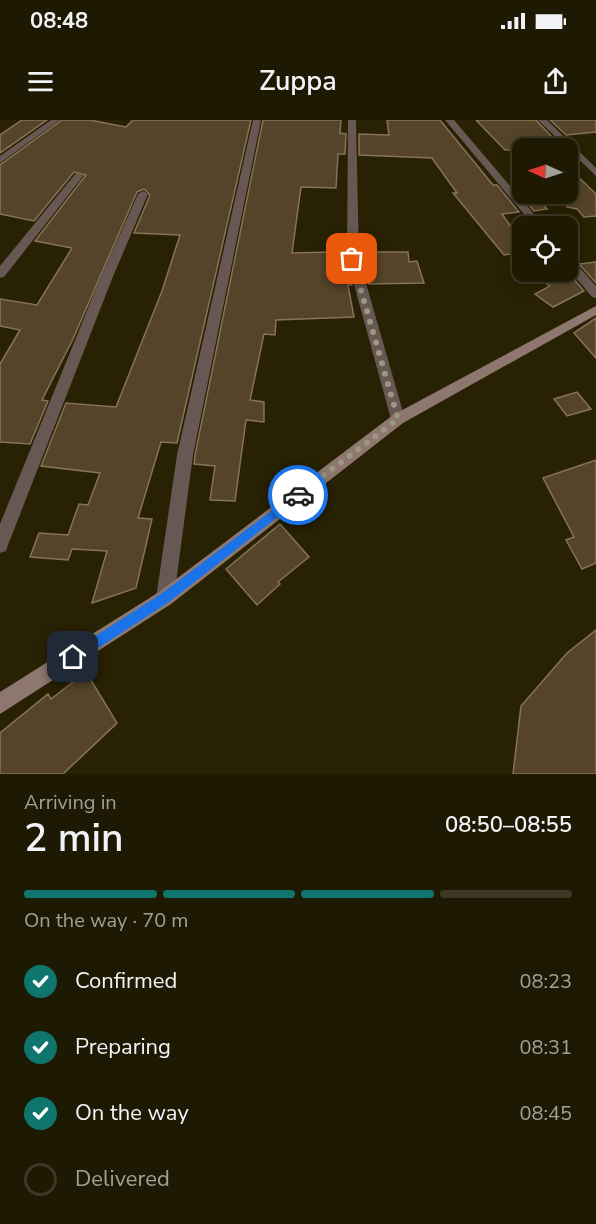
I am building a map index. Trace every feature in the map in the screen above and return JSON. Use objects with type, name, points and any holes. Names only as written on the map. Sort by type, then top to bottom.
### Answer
[{"type":"street","points":[[0,160],[56,120]]},
{"type":"street","points":[[165,598],[185,455],[257,120]]},
{"type":"street","points":[[352,120],[352,259],[398,419]]},
{"type":"street","points":[[449,120],[531,216]]},
{"type":"street","points":[[542,120],[596,173]]},
{"type":"street","points":[[0,274],[79,175]]},
{"type":"street","points":[[0,545],[106,279],[143,194]]},
{"type":"street","points":[[578,273],[596,294]]},
{"type":"street","points":[[0,704],[165,598],[398,419],[596,310]]},
{"type":"building","points":[[22,120],[47,120],[0,153],[0,135]]},
{"type":"building","points":[[62,120],[90,120],[126,127],[133,120],[251,120],[177,443],[161,442],[138,518],[152,519],[136,588],[92,603],[107,551],[72,549],[68,560],[30,557],[39,533],[68,535],[79,504],[88,505],[100,473],[41,466],[66,403],[116,407],[162,291],[180,235],[134,233],[150,195],[144,189],[137,192],[73,339],[42,400],[48,401],[30,444],[0,442],[0,364],[20,330],[0,326],[0,299],[37,305],[72,248],[35,241],[86,175],[74,172],[34,221],[0,214],[0,165]]},
{"type":"building","points":[[263,120],[341,120],[340,133],[346,134],[345,154],[338,154],[336,188],[301,187],[292,253],[330,252],[331,264],[346,263],[352,285],[348,285],[354,317],[276,320],[275,335],[264,334],[250,400],[264,402],[264,422],[246,420],[235,501],[210,500],[215,466],[194,464],[195,455]]},
{"type":"building","points":[[387,120],[440,120],[493,185],[497,185],[519,212],[502,214],[512,228],[512,254],[504,255],[453,193],[457,193],[432,158],[359,155],[359,134],[389,135]]},
{"type":"building","points":[[476,120],[536,120],[552,137],[512,138],[512,150],[505,150]]},
{"type":"building","points":[[550,120],[596,120],[596,132],[566,135]]},
{"type":"building","points":[[578,177],[596,194],[596,216],[584,217],[577,209],[567,207],[567,204],[578,204]]},
{"type":"building","points":[[528,204],[543,204],[547,209],[534,211]]},
{"type":"building","points":[[367,252],[408,252],[409,262],[417,261],[424,283],[369,284],[362,263],[369,263]]},
{"type":"building","points":[[596,262],[596,283],[579,264]]},
{"type":"building","points":[[544,282],[576,282],[584,291],[553,307],[535,294],[550,286]]},
{"type":"building","points":[[596,318],[596,358],[574,333]]},
{"type":"building","points":[[577,392],[591,409],[567,416],[554,399]]},
{"type":"building","points":[[596,460],[596,563],[582,569],[566,540],[574,537],[543,478]]},
{"type":"building","points":[[280,524],[309,557],[278,582],[280,584],[257,605],[226,569]]},
{"type":"building","points":[[596,630],[596,774],[513,774],[521,706],[567,653]]},
{"type":"building","points":[[86,672],[117,723],[63,774],[0,774],[0,733],[48,694],[51,699]]},
{"type":"way so far","points":[[298,495],[398,419],[352,259]]},
{"type":"route","points":[[73,657],[165,598],[298,495]]}]
